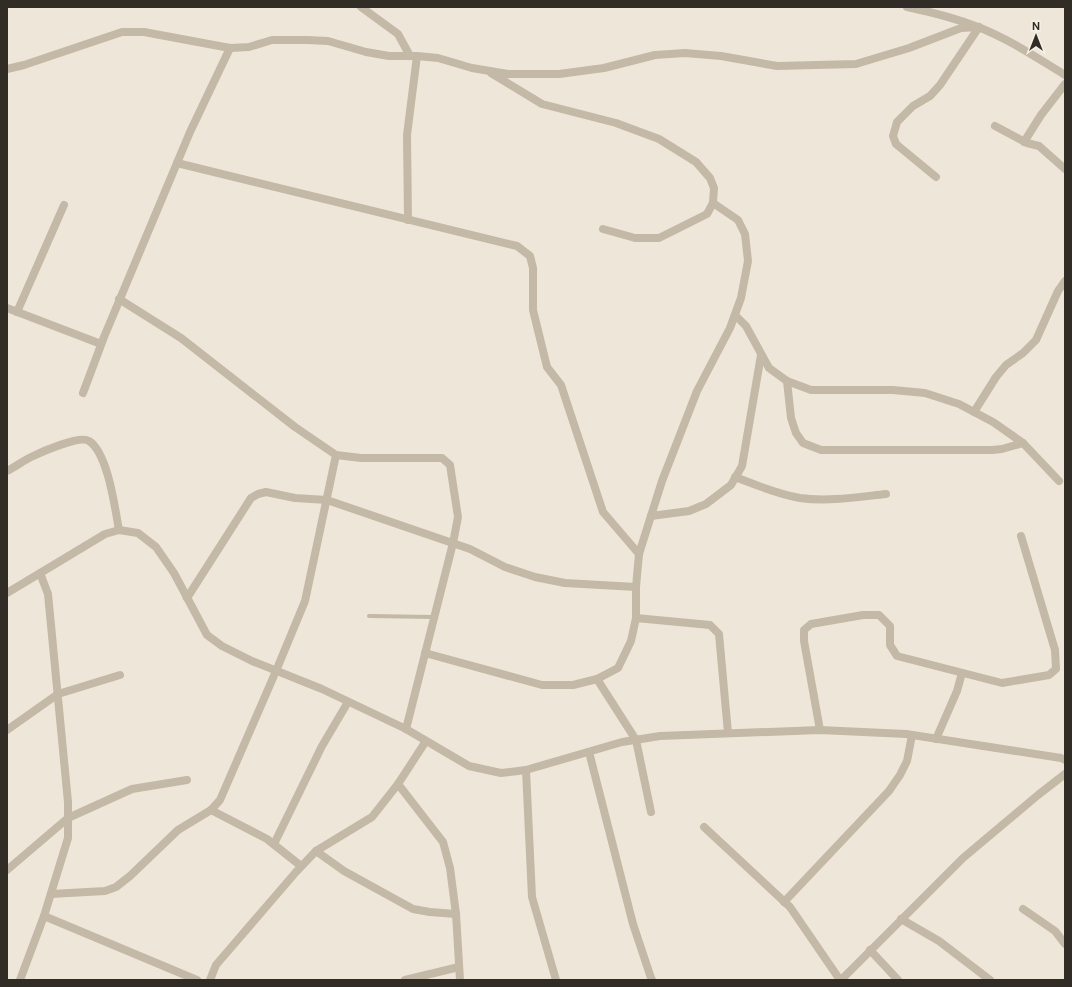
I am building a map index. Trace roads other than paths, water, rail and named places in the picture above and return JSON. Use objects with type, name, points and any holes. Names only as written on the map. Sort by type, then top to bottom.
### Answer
[{"type":"street","points":[[361,7],[398,34],[413,56],[406,135],[408,220]]},
{"type":"street","points":[[907,7],[942,14],[979,27],[1016,45],[1065,75]]},
{"type":"street","points":[[7,69],[24,65],[122,32],[144,32],[230,48],[249,47],[272,40],[328,41],[366,52],[389,56],[438,58],[472,68],[508,74],[560,74],[604,68],[655,55],[685,53],[721,56],[777,66],[856,64],[908,48],[961,28],[979,27]]},
{"type":"street","points":[[936,177],[896,144],[893,136],[897,122],[913,106],[930,96],[940,85],[979,27]]},
{"type":"street","points":[[83,393],[101,344],[190,132],[230,48]]},
{"type":"street","points":[[487,71],[542,104],[616,123],[659,139],[696,162],[710,178],[714,188],[713,203],[707,214],[659,238],[635,238],[602,229]]},
{"type":"street","points":[[1024,142],[1041,115],[1065,84]]},
{"type":"street","points":[[995,126],[1024,142],[1039,146],[1065,169]]},
{"type":"street","points":[[177,163],[518,246],[530,256],[533,268],[533,310],[547,367],[561,385],[602,512],[639,554]]},
{"type":"street","points":[[425,653],[542,685],[573,685],[597,679],[618,668],[631,641],[636,618],[636,587],[639,554],[662,481],[696,391],[730,328],[741,298],[748,261],[745,234],[738,220],[713,203]]},
{"type":"street","points":[[17,312],[64,205]]},
{"type":"street","points":[[974,412],[1006,364],[1023,353],[1036,340],[1058,291],[1065,282]]},
{"type":"street","points":[[120,299],[181,338],[296,427],[336,455],[361,458],[442,458],[450,465],[458,517],[453,543],[406,729]]},
{"type":"street","points":[[7,308],[101,344]]},
{"type":"street","points":[[735,315],[746,326],[769,368],[787,381],[811,390],[892,390],[925,393],[959,404],[993,422],[1023,443],[1059,481]]},
{"type":"street","points":[[651,516],[689,511],[706,504],[731,485],[742,466],[762,355]]},
{"type":"street","points":[[787,381],[791,418],[796,432],[803,444],[821,450],[992,450],[1002,449],[1023,443]]},
{"type":"street","points":[[7,471],[30,457],[72,441],[82,439],[88,440],[103,460],[110,483],[119,530]]},
{"type":"street","points":[[51,894],[105,891],[116,887],[130,876],[178,830],[211,810],[220,800],[305,601],[336,455]]},
{"type":"street","points":[[735,477],[772,491],[800,498],[836,500],[886,494]]},
{"type":"street","points":[[188,598],[251,498],[266,492],[296,498],[327,500],[470,549],[505,567],[535,577],[566,583],[636,587]]},
{"type":"street","points":[[7,593],[105,534],[119,530],[138,533],[156,547],[174,573],[207,635],[222,646],[252,661],[322,689],[406,729],[468,766],[501,773],[526,770],[622,742],[660,736],[820,730],[912,735],[1061,758],[1065,760]]},
{"type":"street","points":[[820,730],[804,641],[804,630],[811,624],[863,615],[879,615],[890,626],[890,645],[897,656],[1002,683],[1049,675],[1056,669],[1055,650],[1021,536]]},
{"type":"street","points":[[20,980],[44,916],[68,838],[68,802],[48,594],[40,573]]},
{"type":"street","points":[[636,618],[710,625],[719,634],[728,733]]},
{"type":"street","points":[[936,739],[957,691],[962,673]]},
{"type":"street","points":[[7,730],[58,694],[120,675]]},
{"type":"street","points":[[597,679],[636,740],[651,812]]},
{"type":"street","points":[[274,844],[322,746],[348,702]]},
{"type":"street","points":[[784,902],[889,791],[900,775],[907,761],[912,735]]},
{"type":"street","points":[[210,980],[216,965],[316,851],[372,817],[398,784],[426,741]]},
{"type":"street","points":[[589,752],[633,924],[652,980]]},
{"type":"street","points":[[526,770],[532,897],[556,980]]},
{"type":"street","points":[[704,827],[790,907],[840,980],[901,918],[964,858],[1065,774]]},
{"type":"street","points":[[7,870],[68,818],[132,789],[187,780]]},
{"type":"street","points":[[398,784],[443,842],[450,868],[456,914],[460,980]]},
{"type":"street","points":[[211,810],[267,839],[302,866]]},
{"type":"street","points":[[316,851],[344,871],[413,909],[456,914]]},
{"type":"street","points":[[1022,909],[1055,931],[1065,944]]},
{"type":"street","points":[[44,916],[195,980]]},
{"type":"street","points":[[901,918],[938,941],[990,980]]},
{"type":"street","points":[[870,950],[898,980]]},
{"type":"street","points":[[405,980],[459,967]]},
{"type":"lane","points":[[369,616],[434,617]]}]
